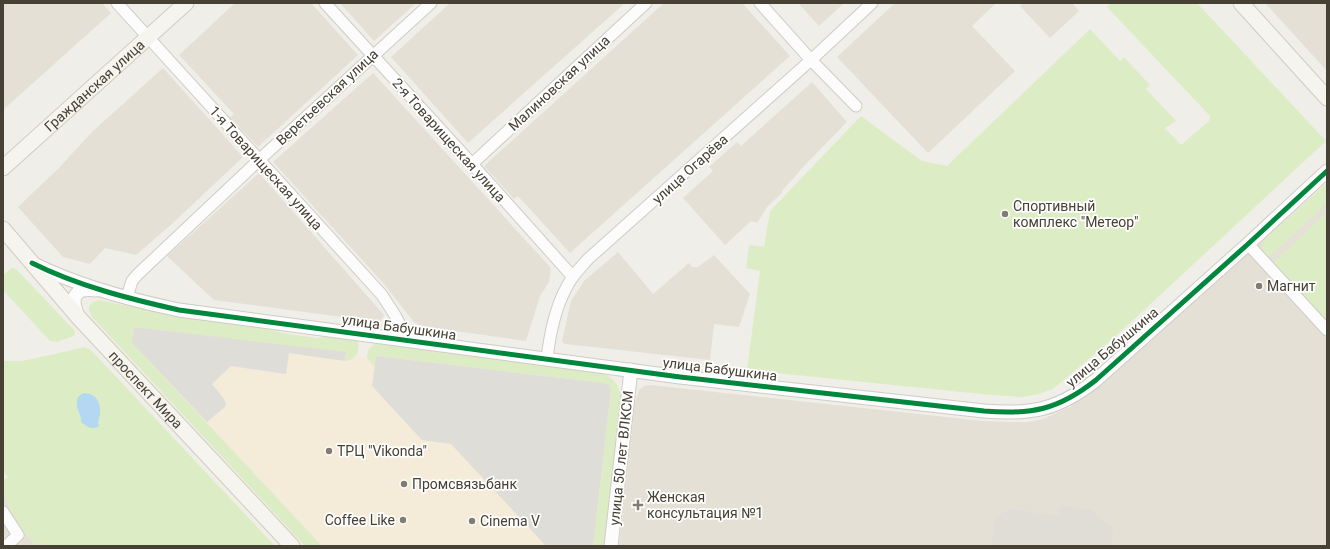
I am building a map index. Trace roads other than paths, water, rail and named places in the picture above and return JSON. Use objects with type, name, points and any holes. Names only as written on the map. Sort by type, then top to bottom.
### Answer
[{"type":"main road","name":"Гражданская улица","points":[[3,168],[186,3]]},
{"type":"main road","points":[[1241,3],[1327,98]]},
{"type":"main road","name":"проспект Мира","points":[[3,229],[79,318],[292,546]]},
{"type":"street","name":"1-я Товарищеская улица","points":[[117,3],[382,295],[399,322],[403,333],[402,340]]},
{"type":"street","name":"2-я Товарищеская улица","points":[[325,3],[573,277]]},
{"type":"street","name":"Веретьевская улица","points":[[127,297],[132,281],[137,275],[259,160],[431,3]]},
{"type":"street","name":"Малиновская улица","points":[[472,164],[646,3]]},
{"type":"street","points":[[760,3],[811,60],[856,106]]},
{"type":"street","name":"улица Огарёва","points":[[546,359],[556,312],[573,277],[588,259],[811,60],[872,3]]},
{"type":"street","name":"улица Бабушкина","points":[[32,263],[56,275],[127,297],[180,310],[631,370],[984,411],[1014,413],[1050,407],[1067,400],[1091,384],[1248,244],[1327,171]]},
{"type":"street","points":[[1248,244],[1327,330]]},
{"type":"street","points":[[79,318],[74,305],[74,299],[79,291],[86,289],[107,291]]},
{"type":"street","name":"улица 50 лет ВЛКСМ","points":[[611,546],[631,370]]},
{"type":"street","points":[[3,512],[18,535],[6,546]]},
{"type":"water","points":[[83,393],[93,396],[99,403],[100,412],[98,427],[91,428],[81,422],[77,408],[77,401],[78,397]]},
{"type":"place","name":"Спортивный комплекс \"Метеор\"","points":[[1005,214]]},
{"type":"place","name":"Магнит","points":[[1259,286]]},
{"type":"place","name":"ТРЦ \"Vikonda\"","points":[[329,451]]},
{"type":"place","name":"Промсвязьбанк","points":[[404,484]]},
{"type":"place","name":"Женская консультация №1","points":[[638,505]]},
{"type":"place","name":"Coffee Like","points":[[403,520]]},
{"type":"place","name":"Cinema V","points":[[472,521]]}]
